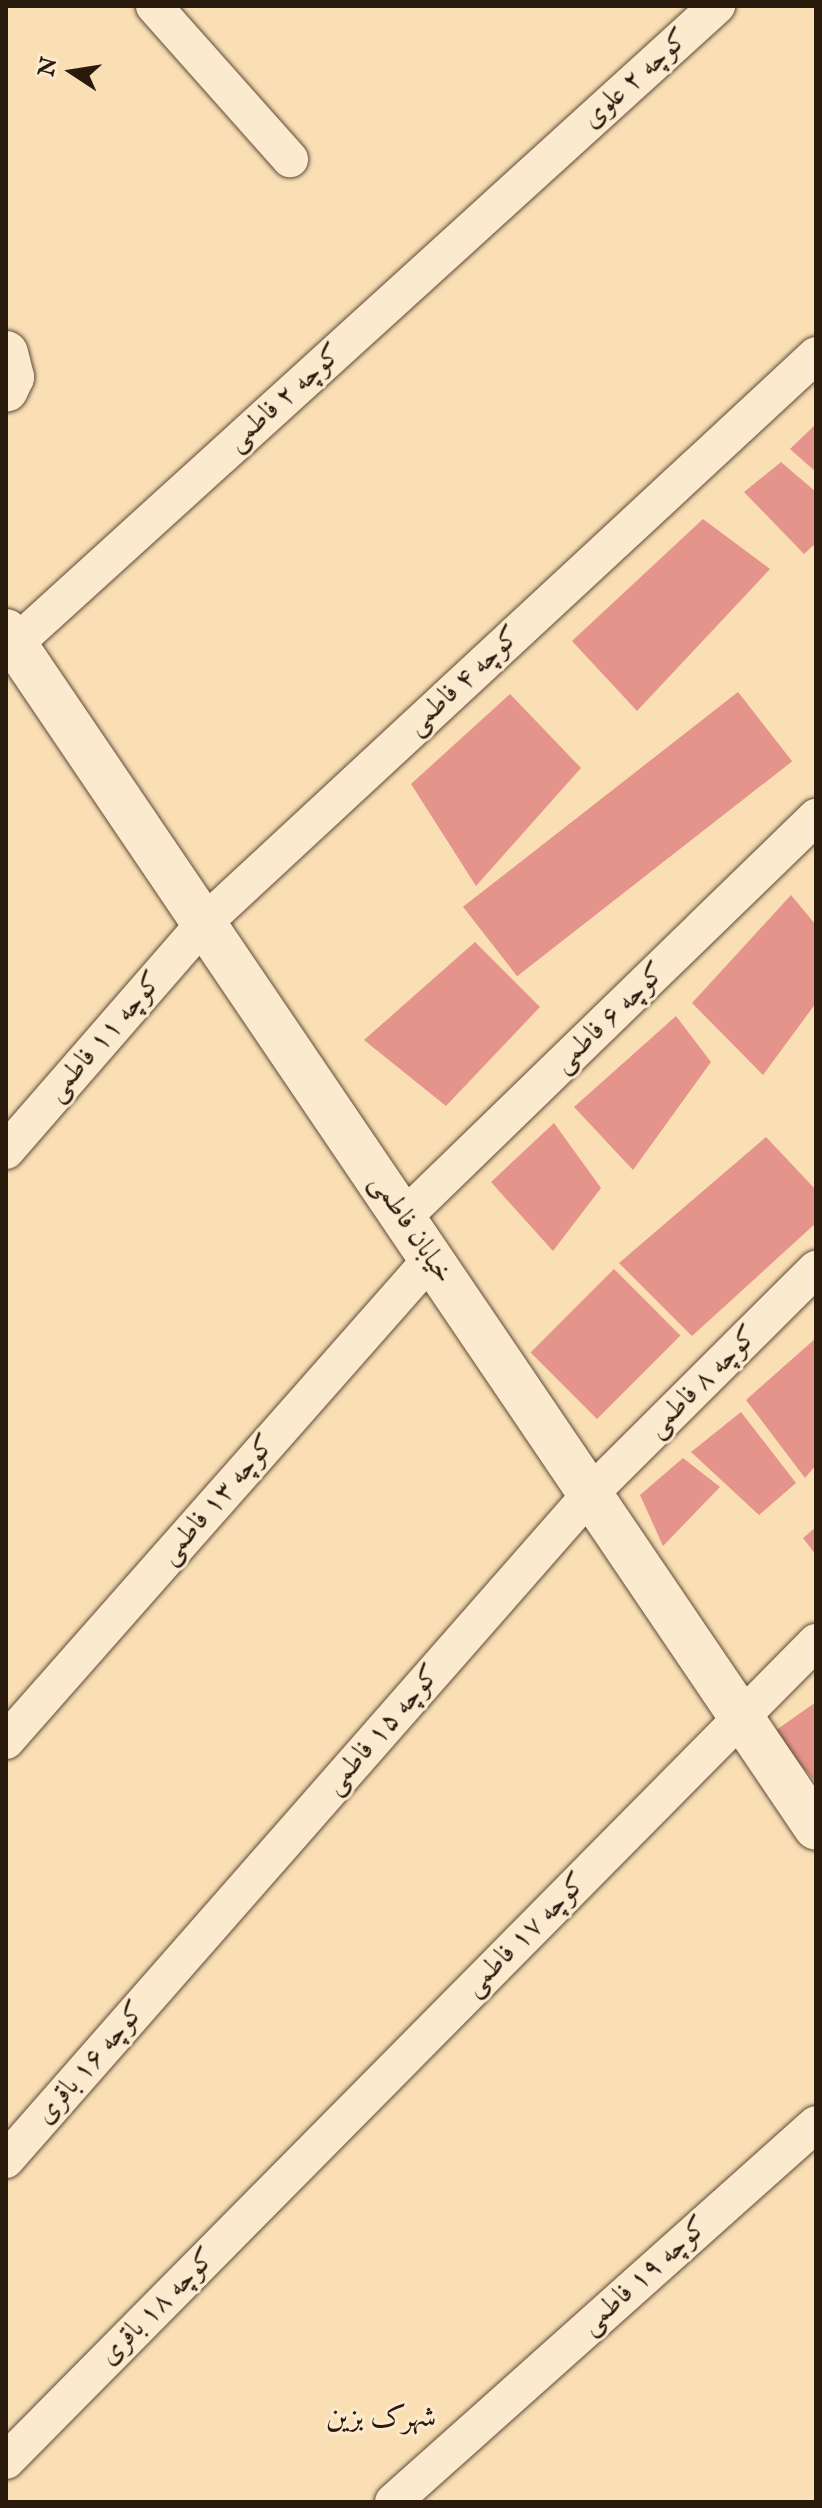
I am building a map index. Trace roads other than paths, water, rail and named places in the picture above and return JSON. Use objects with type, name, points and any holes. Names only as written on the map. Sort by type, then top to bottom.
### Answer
[{"type":"street","points":[[154,6],[290,159]]},
{"type":"street","name":"کوچه ۲ علوی","points":[[556,153],[717,6]]},
{"type":"street","name":"کوچه ۲ فاطمی","points":[[10,638],[556,153]]},
{"type":"street","points":[[6,353],[12,377],[6,390]]},
{"type":"street","name":"کوچه ۴ فاطمی","points":[[204,923],[816,355]]},
{"type":"street","name":"خیابان فاطمی","points":[[10,638],[816,1828]]},
{"type":"street","name":"کوچه ۶ فاطمی","points":[[403,1218],[816,817]]},
{"type":"street","name":"کوچه ۱۱ فاطمی","points":[[6,1151],[204,923]]},
{"type":"street","name":"کوچه ۱۳ فاطمی","points":[[6,1741],[431,1259]]},
{"type":"street","name":"کوچه ۸ فاطمی","points":[[590,1494],[816,1269]]},
{"type":"street","name":"کوچه ۱۵ فاطمی","points":[[176,1967],[590,1494]]},
{"type":"street","name":"کوچه ۱۷ فاطمی","points":[[311,2153],[816,1642]]},
{"type":"street","name":"کوچه ۱۶ باقری","points":[[6,2160],[176,1967]]},
{"type":"street","name":"کوچه ۱۹ فاطمی","points":[[393,2502],[816,2124]]},
{"type":"street","name":"کوچه ۱۸ باقری","points":[[6,2461],[311,2153]]},
{"type":"district","name":"شهرک بزین","points":[[381,2418]]}]
